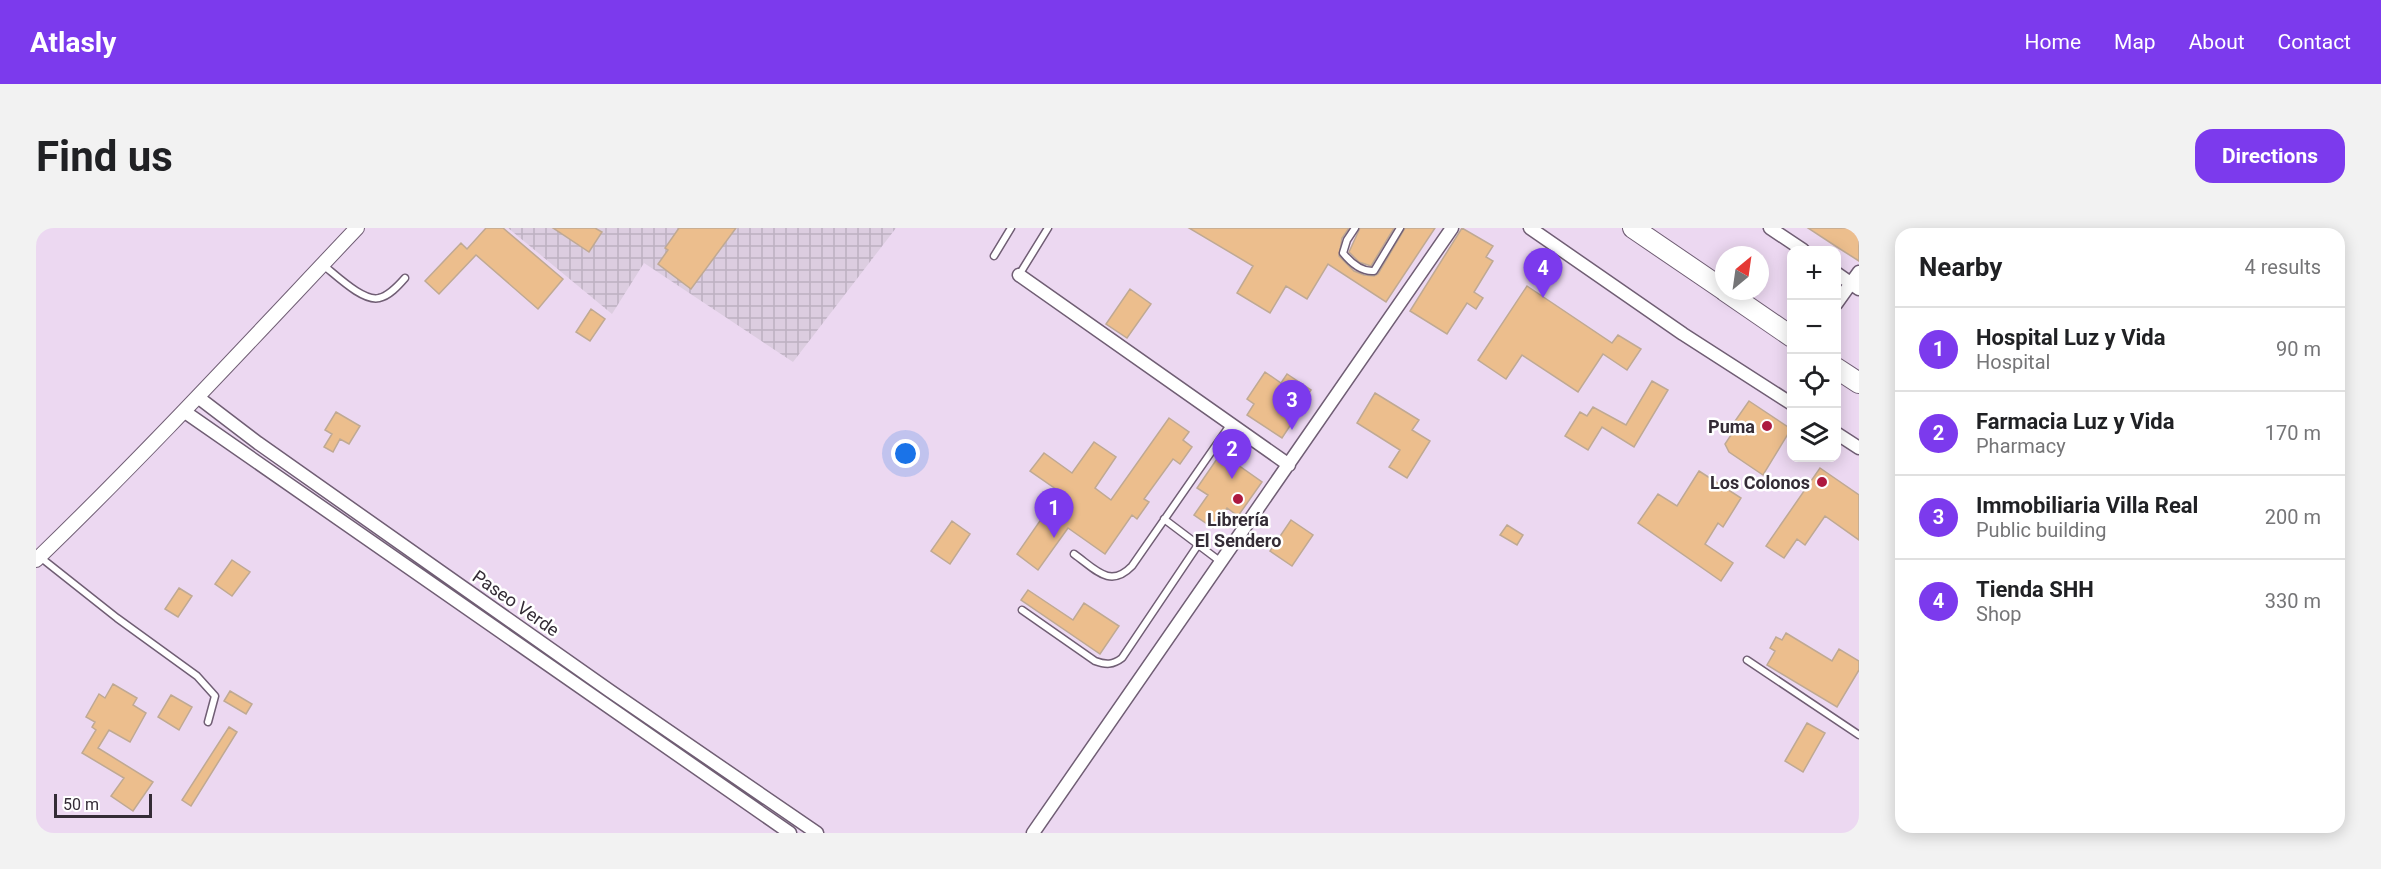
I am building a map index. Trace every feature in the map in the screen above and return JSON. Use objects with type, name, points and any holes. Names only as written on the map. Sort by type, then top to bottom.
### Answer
[{"type":"highway","points":[[1633,228],[1715,285]]},
{"type":"highway","points":[[1652,228],[1715,272]]},
{"type":"highway","points":[[1737,300],[1787,334]]},
{"type":"highway","points":[[1756,300],[1787,322]]},
{"type":"highway","points":[[1841,359],[1859,371]]},
{"type":"highway","points":[[1841,371],[1859,383]]},
{"type":"street","points":[[38,559],[199,398],[357,228]]},
{"type":"street","points":[[1033,833],[1452,228]]},
{"type":"street","points":[[1530,228],[1683,334],[1787,401]]},
{"type":"street","points":[[1770,228],[1797,246]]},
{"type":"street","points":[[1840,300],[1855,286],[1859,272]]},
{"type":"street","points":[[1019,274],[1289,465]]},
{"type":"street","points":[[1841,276],[1855,286]]},
{"type":"street","name":"Paseo Verde","points":[[199,398],[790,833]]},
{"type":"street","name":"Paseo Verde","points":[[185,412],[606,696],[817,833]]},
{"type":"street","points":[[1841,437],[1859,448]]},
{"type":"lane","points":[[994,256],[1011,228]]},
{"type":"lane","points":[[1019,274],[1048,228]]},
{"type":"lane","points":[[1355,228],[1343,253],[1351,262],[1366,272],[1374,271],[1400,228]]},
{"type":"lane","points":[[323,264],[370,299],[380,298],[390,293],[405,278]]},
{"type":"lane","points":[[1074,554],[1103,574],[1113,578],[1123,576],[1230,425]]},
{"type":"lane","points":[[1164,519],[1221,562]]},
{"type":"lane","points":[[1022,610],[1095,661],[1115,663],[1122,658],[1198,545]]},
{"type":"lane","points":[[38,559],[197,676],[215,696],[208,722]]},
{"type":"lane","points":[[1747,660],[1859,735]]},
{"type":"shaded area","points":[[508,228],[896,228],[793,362],[644,263],[612,314]]},
{"type":"building","points":[[486,228],[503,228],[563,279],[538,309],[476,255],[439,294],[425,281],[461,243],[467,249]]},
{"type":"building","points":[[553,228],[595,228],[602,232],[589,252]]},
{"type":"building","points":[[679,228],[736,228],[691,289],[658,264],[668,250],[665,248]]},
{"type":"building","points":[[1189,228],[1349,228],[1342,238],[1339,256],[1354,271],[1374,276],[1378,274],[1405,228],[1435,228],[1386,302],[1328,264],[1307,299],[1286,286],[1270,313],[1237,293],[1253,266]]},
{"type":"building","points":[[1360,228],[1394,228],[1371,266],[1359,262],[1349,252]]},
{"type":"building","points":[[1462,228],[1493,246],[1486,257],[1493,261],[1474,292],[1483,298],[1476,309],[1467,303],[1447,334],[1410,311]]},
{"type":"building","points":[[1808,228],[1859,228],[1859,261],[1841,250],[1841,246],[1835,246]]},
{"type":"building","points":[[1527,286],[1612,343],[1618,335],[1641,349],[1627,370],[1603,354],[1578,392],[1522,355],[1506,379],[1478,360]]},
{"type":"building","points":[[1130,289],[1151,304],[1127,338],[1106,324]]},
{"type":"building","points":[[591,309],[605,319],[590,341],[576,332]]},
{"type":"building","points":[[1265,372],[1281,383],[1287,374],[1311,390],[1282,438],[1247,415],[1254,404],[1247,399]]},
{"type":"building","points":[[1652,381],[1668,390],[1634,447],[1602,427],[1588,450],[1565,436],[1580,412],[1587,416],[1593,407],[1626,425]]},
{"type":"building","points":[[1375,393],[1419,420],[1412,430],[1430,441],[1407,478],[1389,467],[1400,450],[1357,423]]},
{"type":"building","points":[[1749,401],[1787,426],[1787,436],[1763,475],[1729,452],[1725,444],[1737,426],[1733,424]]},
{"type":"building","points":[[336,412],[360,426],[349,444],[340,439],[333,452],[324,447],[332,434],[325,430]]},
{"type":"building","points":[[1169,418],[1189,432],[1183,440],[1192,447],[1180,464],[1173,459],[1144,499],[1149,502],[1137,519],[1132,515],[1105,554],[1068,528],[1038,570],[1017,554],[1060,492],[1030,471],[1044,453],[1072,473],[1094,442],[1116,457],[1095,488],[1111,500]]},
{"type":"building","points":[[1221,453],[1262,482],[1238,516],[1227,508],[1213,528],[1194,515],[1208,495],[1197,488]]},
{"type":"building","points":[[1820,468],[1859,495],[1859,540],[1825,516],[1805,545],[1797,539],[1784,558],[1766,546]]},
{"type":"building","points":[[1699,471],[1741,498],[1723,527],[1718,523],[1705,544],[1733,563],[1721,581],[1638,523],[1658,494],[1677,506]]},
{"type":"building","points":[[1291,520],[1313,535],[1292,566],[1270,551]]},
{"type":"building","points":[[952,521],[970,534],[950,564],[931,551]]},
{"type":"building","points":[[1507,525],[1523,535],[1517,545],[1500,535]]},
{"type":"building","points":[[232,560],[250,572],[232,596],[215,584]]},
{"type":"building","points":[[179,588],[192,596],[178,617],[165,609]]},
{"type":"building","points":[[1028,590],[1073,620],[1084,603],[1119,626],[1100,654],[1021,600]]},
{"type":"building","points":[[1786,633],[1832,661],[1839,649],[1859,661],[1859,670],[1837,707],[1767,665],[1775,651],[1770,648],[1776,637],[1782,640]]},
{"type":"building","points":[[113,684],[137,698],[133,705],[146,713],[130,742],[109,730],[98,748],[153,782],[133,811],[111,796],[124,778],[82,753],[96,730],[92,727],[95,722],[86,717],[99,694],[105,698]]},
{"type":"building","points":[[230,691],[252,704],[246,714],[224,701]]},
{"type":"building","points":[[171,695],[192,707],[179,730],[158,717]]},
{"type":"building","points":[[1807,723],[1825,733],[1803,772],[1785,761]]},
{"type":"building","points":[[229,727],[237,732],[191,806],[182,800]]},
{"type":"place","name":"Tienda SHH","points":[[1543,298]]},
{"type":"place","name":"Puma","points":[[1767,426]]},
{"type":"place","name":"Immobiliaria Villa Real","points":[[1292,430]]},
{"type":"place","name":"Farmacia Luz y Vida","points":[[1232,479]]},
{"type":"place","name":"Los Colonos","points":[[1822,482]]},
{"type":"place","name":"Librería El Sendero","points":[[1238,499]]},
{"type":"place","name":"Hospital Luz y Vida","points":[[1054,538]]}]
